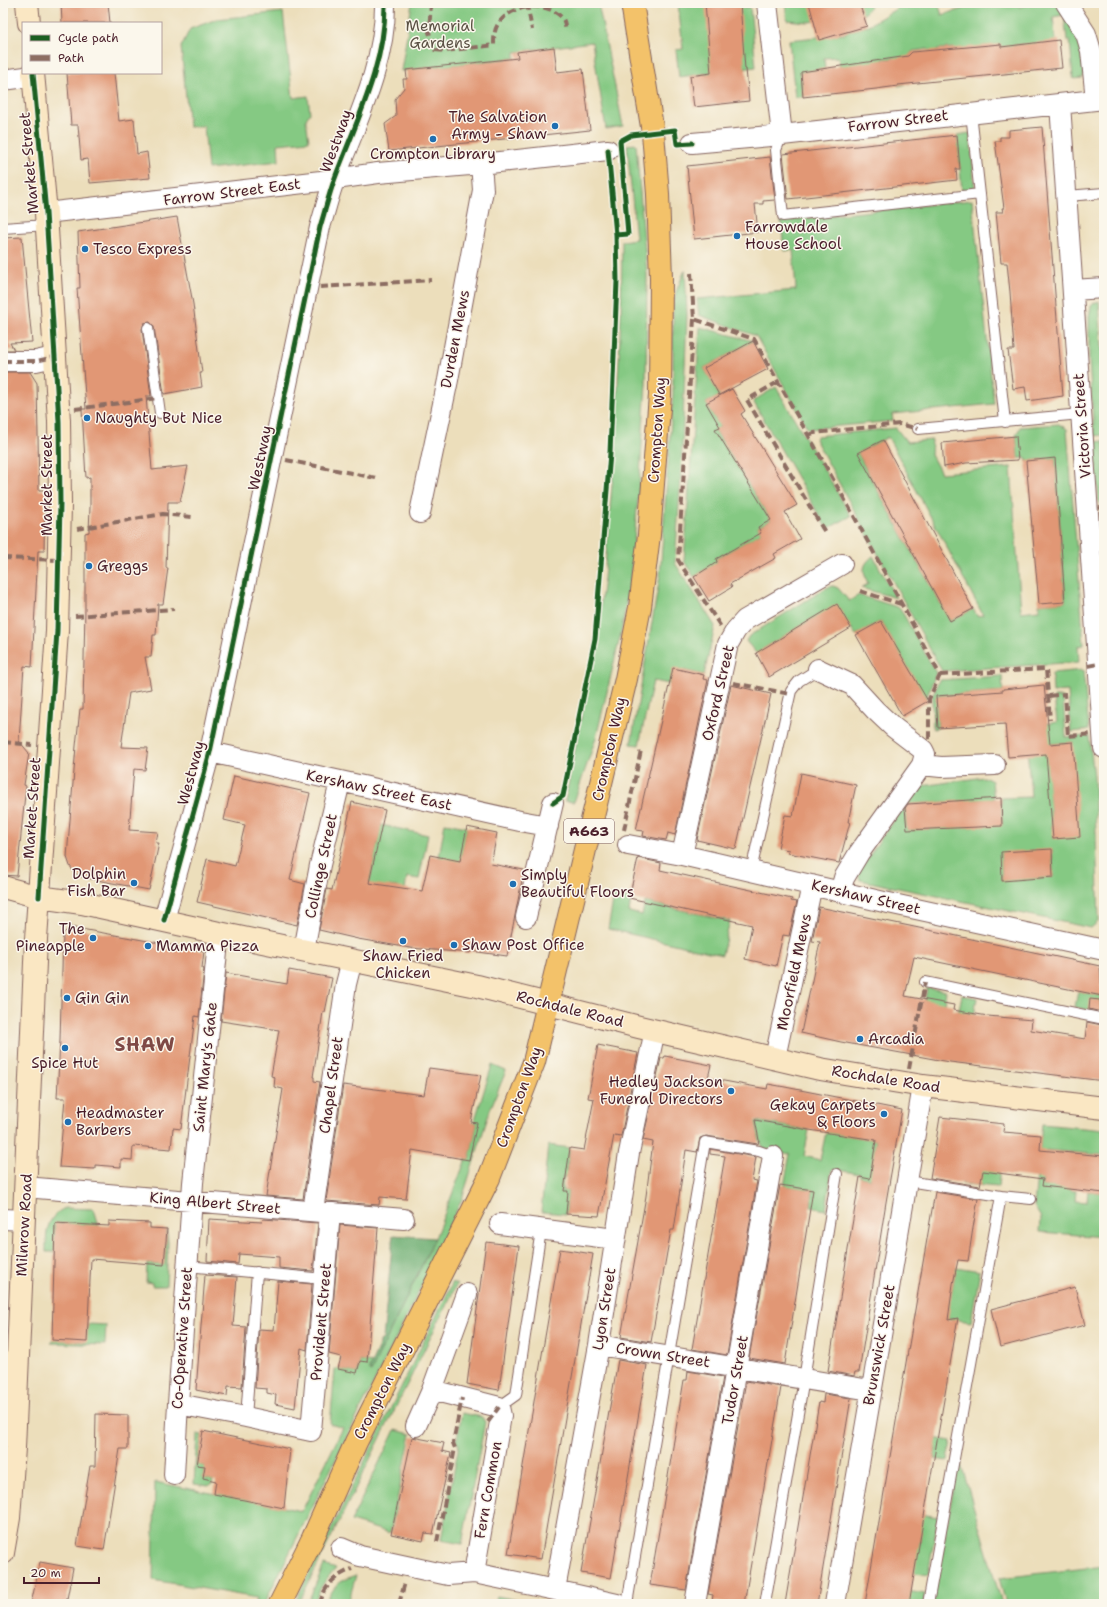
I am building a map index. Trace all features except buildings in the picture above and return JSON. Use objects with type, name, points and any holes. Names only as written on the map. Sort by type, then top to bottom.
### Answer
[{"type":"main road","name":"Crompton Way","points":[[280,1604],[313,1538],[356,1442],[489,1178],[534,1062],[626,679],[640,607],[650,527],[660,395],[661,278],[658,194],[653,133],[632,3]]},
{"type":"street","points":[[27,3],[29,22]]},
{"type":"street","name":"Westway","points":[[164,920],[210,752],[320,227],[335,180],[376,67],[384,37],[385,3]]},
{"type":"street","points":[[767,3],[782,135]]},
{"type":"street","points":[[1066,3],[1086,34],[1091,51],[1100,100]]},
{"type":"street","points":[[3,80],[33,74]]},
{"type":"street","name":"Market Street","points":[[33,74],[47,219],[59,421],[60,504],[57,632],[39,897]]},
{"type":"street","name":"Farrow Street","points":[[692,143],[782,135],[1100,100]]},
{"type":"street","name":"Victoria Street","points":[[1060,104],[1104,748]]},
{"type":"street","name":"Farrow Street East","points":[[47,219],[378,173],[481,164],[608,150]]},
{"type":"street","name":"Durden Mews","points":[[420,513],[448,380],[483,190],[481,164]]},
{"type":"street","points":[[1073,290],[1104,288]]},
{"type":"street","points":[[3,361],[36,361],[54,357]]},
{"type":"street","name":"Oxford Street","points":[[682,855],[728,644],[736,630],[745,620],[842,564]]},
{"type":"street","points":[[818,669],[852,685],[874,710],[893,728],[923,750],[925,754],[922,765],[859,853],[844,878],[840,892]]},
{"type":"street","name":"Kershaw Street East","points":[[210,752],[340,782],[548,826]]},
{"type":"street","points":[[922,765],[941,767],[995,765]]},
{"type":"street","name":"Collinge Street","points":[[304,950],[320,865],[340,782]]},
{"type":"street","points":[[526,917],[554,803]]},
{"type":"street","name":"Kershaw Street","points":[[628,844],[1104,950]]},
{"type":"street","name":"Moorfield Mews","points":[[775,1058],[812,885]]},
{"type":"street","name":"Rochdale Road","points":[[3,887],[39,897],[82,903],[219,933],[478,986],[820,1069],[923,1086],[1104,1108]]},
{"type":"street","name":"Milnrow Road","points":[[3,1553],[9,1518],[13,1219],[25,1187],[39,897]]},
{"type":"street","name":"Saint Mary's Gate","points":[[192,1201],[219,933]]},
{"type":"street","name":"Chapel Street","points":[[321,1212],[346,984],[352,960]]},
{"type":"street","name":"Lyon Street","points":[[555,1590],[599,1344],[629,1153],[655,1030]]},
{"type":"street","name":"Brunswick Street","points":[[835,1604],[870,1390],[908,1181],[923,1086]]},
{"type":"street","name":"Tudor Street","points":[[695,1604],[773,1156]]},
{"type":"street","name":"King Albert Street","points":[[25,1187],[404,1219]]},
{"type":"street","name":"Co-Operative Street","points":[[174,1475],[192,1201]]},
{"type":"street","name":"Provident Street","points":[[246,1417],[311,1431],[324,1279],[321,1212]]},
{"type":"street","points":[[500,1224],[615,1239]]},
{"type":"street","points":[[416,1426],[432,1390],[467,1294]]},
{"type":"street","name":"Crown Street","points":[[599,1344],[870,1390]]},
{"type":"street","points":[[432,1390],[499,1407]]},
{"type":"street","points":[[178,1404],[246,1417]]},
{"type":"street","name":"Fern Common","points":[[474,1574],[501,1416],[499,1407]]},
{"type":"street","points":[[341,1548],[360,1556],[448,1575],[474,1574],[618,1604]]},
{"type":"lane","points":[[971,113],[1005,422]]},
{"type":"lane","points":[[782,135],[776,150],[783,216],[980,194]]},
{"type":"lane","points":[[1067,196],[1104,193]]},
{"type":"lane","points":[[3,228],[47,219]]},
{"type":"lane","points":[[148,328],[160,413]]},
{"type":"lane","points":[[918,429],[1081,414]]},
{"type":"lane","points":[[751,871],[790,691],[800,681],[818,669]]},
{"type":"lane","points":[[925,982],[1104,1019]]},
{"type":"lane","points":[[618,1604],[670,1356],[705,1142],[759,1151],[773,1156]]},
{"type":"lane","points":[[765,1604],[804,1379],[837,1174]]},
{"type":"lane","points":[[908,1181],[1001,1196],[1031,1199]]},
{"type":"lane","points":[[928,1604],[1001,1196]]},
{"type":"lane","points":[[499,1407],[516,1395],[541,1230]]},
{"type":"lane","points":[[187,1266],[324,1279]]},
{"type":"lane","points":[[246,1417],[257,1272]]},
{"type":"green space","name":"Memorial Gardens","points":[[412,3],[598,3],[623,126],[606,129],[592,42],[515,52],[515,58],[401,71]]},
{"type":"green space","points":[[678,3],[705,3],[740,8],[750,7],[756,67],[679,77],[676,50],[683,49]]},
{"type":"green space","points":[[785,3],[873,3],[863,15],[843,20],[807,22],[787,20]]},
{"type":"green space","points":[[912,3],[938,3],[942,15],[982,3],[1018,3],[1019,7],[1035,3],[1059,3],[1079,36],[1084,75],[1082,78],[1073,78],[1070,40],[1067,40],[1064,15],[1053,17],[1056,45],[1024,48],[1023,44],[1010,46],[1013,73],[1004,74],[1001,45],[954,55],[953,48],[937,49],[938,57],[928,49],[913,51],[910,54],[909,84],[898,86],[895,58],[883,59],[884,62],[840,68],[838,57],[824,58],[825,69],[801,72],[803,97],[795,97],[789,40],[845,34],[846,32],[867,26],[901,6]]},
{"type":"green space","points":[[283,12],[293,98],[308,96],[310,113],[306,119],[309,141],[278,144],[279,161],[208,169],[204,126],[189,127],[181,47],[190,29],[217,19]]},
{"type":"green space","points":[[970,133],[975,191],[962,192],[957,135]]},
{"type":"green space","points":[[636,144],[647,274],[646,384],[639,489],[630,580],[621,633],[596,738],[574,802],[565,801],[596,640],[604,578],[615,450],[621,314],[622,241],[636,239],[627,145]]},
{"type":"green space","points":[[972,200],[994,404],[892,414],[893,421],[808,429],[756,336],[699,315],[697,299],[796,290],[793,250],[784,251],[781,221]]},
{"type":"green space","points":[[685,270],[687,314],[681,475],[675,563],[715,626],[704,675],[674,668],[670,684],[653,681],[639,745],[631,744],[660,576],[673,394],[673,307],[676,292]]},
{"type":"green space","points":[[1099,301],[1104,380],[1104,435],[1094,436],[1089,360],[1089,316],[1091,306]]},
{"type":"green space","points":[[700,327],[753,341],[704,368],[720,396],[706,403],[720,427],[715,430],[771,520],[758,527],[761,533],[716,559],[717,562],[694,577],[684,561]]},
{"type":"green space","points":[[776,387],[851,516],[827,529],[753,401]]},
{"type":"green space","points":[[1059,424],[1067,429],[1084,645],[1078,646],[1079,662],[942,671],[815,439],[817,436],[896,428],[907,442],[932,440],[931,455],[941,473],[1011,467],[1021,612],[1039,610],[1039,604],[1065,602],[1055,458],[1027,461],[1026,458],[1018,458],[1016,436],[1020,427]],"holes":[[[888,437],[983,615],[977,616],[973,609],[950,621],[858,453]]]},
{"type":"green space","points":[[1104,441],[1104,506],[1102,506],[1101,503],[1099,503],[1094,442]]},
{"type":"green space","points":[[873,556],[896,598],[861,588],[868,584],[864,569],[866,563]]},
{"type":"green space","points":[[833,586],[838,588],[849,601],[859,595],[900,608],[936,673],[926,699],[881,621],[856,635],[851,628],[818,616],[756,653],[746,641],[749,636],[828,587]]},
{"type":"green space","points":[[1083,670],[1089,730],[1071,732],[1068,691],[1053,692],[1052,673]]},
{"type":"green space","points":[[1002,676],[1003,691],[936,696],[938,728],[933,729],[932,697],[939,680]]},
{"type":"green space","points":[[1054,697],[1063,697],[1066,737],[1089,736],[1094,776],[1099,921],[1091,928],[860,880],[858,872],[902,808],[905,807],[907,830],[1002,825],[1001,798],[1031,797],[1027,746],[1046,744],[1053,839],[1073,742],[1048,744],[1046,724],[1057,722]],"holes":[[[1052,850],[1053,877],[1002,880],[1001,853]]]},
{"type":"green space","points":[[984,777],[992,781],[994,799],[908,804],[907,802],[916,790],[922,786]]},
{"type":"green space","points":[[445,823],[467,827],[460,864],[439,857]]},
{"type":"green space","points":[[381,825],[428,835],[419,879],[407,877],[404,896],[397,887],[389,886],[387,892],[368,889]]},
{"type":"green space","points":[[614,895],[631,899],[629,912],[642,915],[645,902],[730,921],[722,955],[608,929]]},
{"type":"green space","points":[[927,988],[946,991],[941,1025],[921,1022]]},
{"type":"green space","points":[[1078,991],[1102,996],[1102,1013],[1075,1007]]},
{"type":"green space","points":[[962,995],[977,998],[972,1029],[957,1019]]},
{"type":"green space","points":[[492,1065],[506,1071],[490,1110],[462,1199],[407,1316],[264,1604],[254,1604],[257,1598],[153,1580],[155,1482],[302,1511],[343,1428],[330,1424],[335,1370],[338,1369],[357,1373],[360,1361],[372,1363],[369,1369],[371,1371],[435,1238],[466,1159],[469,1160],[477,1123],[474,1123]]},
{"type":"green space","points":[[756,1121],[809,1130],[804,1156],[820,1160],[826,1132],[876,1140],[872,1170],[891,1173],[889,1181],[860,1177],[860,1174],[832,1169],[826,1210],[811,1207],[813,1190],[784,1186],[790,1154],[764,1149],[759,1139]]},
{"type":"green space","points":[[1042,1124],[1104,1130],[1104,1155],[1046,1150],[1042,1186],[1070,1188],[1070,1191],[1076,1191],[1075,1201],[1087,1202],[1088,1191],[1104,1193],[1104,1237],[1040,1232],[1041,1218],[1034,1206]]},
{"type":"green space","points":[[548,1145],[570,1148],[566,1171],[571,1172],[570,1177],[563,1177],[562,1190],[568,1191],[566,1214],[541,1212]]},
{"type":"green space","points":[[1001,1158],[998,1187],[962,1184],[964,1167]]},
{"type":"green space","points":[[65,1208],[94,1209],[99,1226],[55,1223],[55,1252],[46,1252],[48,1226],[54,1216]]},
{"type":"green space","points":[[167,1229],[168,1243],[166,1286],[152,1286],[152,1283],[146,1282],[147,1264],[164,1265]]},
{"type":"green space","points":[[393,1235],[435,1238],[371,1372],[369,1369],[380,1341],[383,1339]]},
{"type":"green space","points":[[956,1267],[980,1271],[971,1322],[947,1318]]},
{"type":"green space","points":[[453,1282],[457,1284],[298,1604],[294,1604]]},
{"type":"green space","points":[[88,1324],[106,1325],[105,1345],[51,1343],[52,1340],[86,1342]]},
{"type":"green space","points":[[462,1413],[482,1417],[485,1422],[462,1544],[441,1540],[459,1444],[456,1443]]},
{"type":"green space","points":[[395,1430],[411,1434],[390,1533],[351,1521]]},
{"type":"green space","points":[[197,1434],[202,1435],[197,1464],[205,1466],[203,1478],[213,1480],[212,1484],[208,1486],[194,1484]]},
{"type":"green space","points":[[927,1437],[951,1441],[948,1461],[934,1459],[936,1448],[926,1447]]},
{"type":"green space","points":[[959,1457],[1002,1604],[933,1604]]},
{"type":"green space","points":[[914,1513],[938,1517],[928,1575],[905,1571],[920,1542],[921,1531],[911,1529]]},
{"type":"green space","points":[[324,1565],[336,1569],[323,1585],[314,1604],[307,1604]]},
{"type":"green space","points":[[1104,1566],[1104,1604],[1006,1604],[999,1578]]},
{"type":"green space","points":[[356,1575],[348,1604],[326,1604],[337,1585],[345,1579]]},
{"type":"green space","points":[[901,1590],[925,1594],[923,1604],[899,1604]]},
{"type":"green space","points":[[497,1596],[535,1604],[495,1604]]},
{"type":"marked path","points":[[431,3],[429,32],[435,50],[445,51],[494,45],[496,29],[504,17],[512,12],[530,7],[548,9],[556,13],[564,20],[566,31]]},
{"type":"marked path","points":[[527,3],[532,30]]},
{"type":"marked path","points":[[691,273],[694,319],[754,339],[855,518],[940,675],[929,699],[929,742]]},
{"type":"marked path","points":[[320,287],[431,280]]},
{"type":"marked path","points":[[1101,301],[1104,336]]},
{"type":"marked path","points":[[694,319],[678,560],[721,627]]},
{"type":"marked path","points":[[3,361],[36,361],[54,357]]},
{"type":"marked path","points":[[778,382],[747,400],[826,534]]},
{"type":"marked path","points":[[75,409],[158,398]]},
{"type":"marked path","points":[[809,435],[814,433],[900,424],[918,429]]},
{"type":"marked path","points":[[286,460],[376,478]]},
{"type":"marked path","points":[[1100,506],[1104,514]]},
{"type":"marked path","points":[[77,529],[163,514],[192,517]]},
{"type":"marked path","points":[[3,558],[59,560]]},
{"type":"marked path","points":[[860,591],[901,604]]},
{"type":"marked path","points":[[75,616],[174,609]]},
{"type":"marked path","points":[[1088,666],[1099,664]]},
{"type":"marked path","points":[[940,675],[1046,669],[1050,720]]},
{"type":"marked path","points":[[733,683],[790,694]]},
{"type":"marked path","points":[[1049,696],[1065,694],[1068,736],[1093,734]]},
{"type":"marked path","points":[[3,742],[32,745]]},
{"type":"marked path","points":[[624,830],[641,750]]},
{"type":"marked path","points":[[909,1069],[925,982]]},
{"type":"marked path","points":[[437,1542],[455,1448],[453,1443],[462,1398]]},
{"type":"marked path","points":[[488,1422],[499,1407]]},
{"type":"marked path","points":[[320,1604],[327,1586],[335,1578],[352,1569]]},
{"type":"marked path","points":[[399,1604],[405,1582]]},
{"type":"cycle path","points":[[164,920],[210,752],[320,227],[333,184],[375,70],[381,48],[385,3]]},
{"type":"cycle path","points":[[33,74],[46,213],[59,421],[60,504],[57,631],[39,897]]},
{"type":"cycle path","points":[[608,150],[616,235],[628,234],[620,141],[631,135],[675,130],[677,144],[692,143]]},
{"type":"cycle path","points":[[553,803],[563,796],[595,639],[610,453],[617,281],[616,235]]},
{"type":"place","name":"The Salvation Army - Shaw","points":[[555,126]]},
{"type":"place","name":"Crompton Library","points":[[433,139]]},
{"type":"place","name":"Farrowdale House School","points":[[737,236]]},
{"type":"place","name":"Tesco Express","points":[[85,249]]},
{"type":"place","name":"Naughty But Nice","points":[[87,418]]},
{"type":"place","name":"Greggs","points":[[89,566]]},
{"type":"place","name":"Dolphin Fish Bar","points":[[134,883]]},
{"type":"place","name":"Simply Beautiful Floors","points":[[513,884]]},
{"type":"place","name":"The Pineapple","points":[[93,938]]},
{"type":"place","name":"Shaw Fried Chicken","points":[[403,941]]},
{"type":"place","name":"Shaw Post Office","points":[[454,945]]},
{"type":"place","name":"Mamma Pizza","points":[[148,946]]},
{"type":"place","name":"Gin Gin","points":[[67,998]]},
{"type":"place","name":"Arcadia","points":[[860,1039]]},
{"type":"place","name":"Spice Hut","points":[[65,1048]]},
{"type":"place","name":"Hedley Jackson Funeral Directors","points":[[731,1091]]},
{"type":"place","name":"Gekay Carpets & Floors","points":[[884,1114]]},
{"type":"place","name":"Headmaster Barbers","points":[[68,1122]]},
{"type":"district","name":"SHAW","points":[[145,1044]]}]
